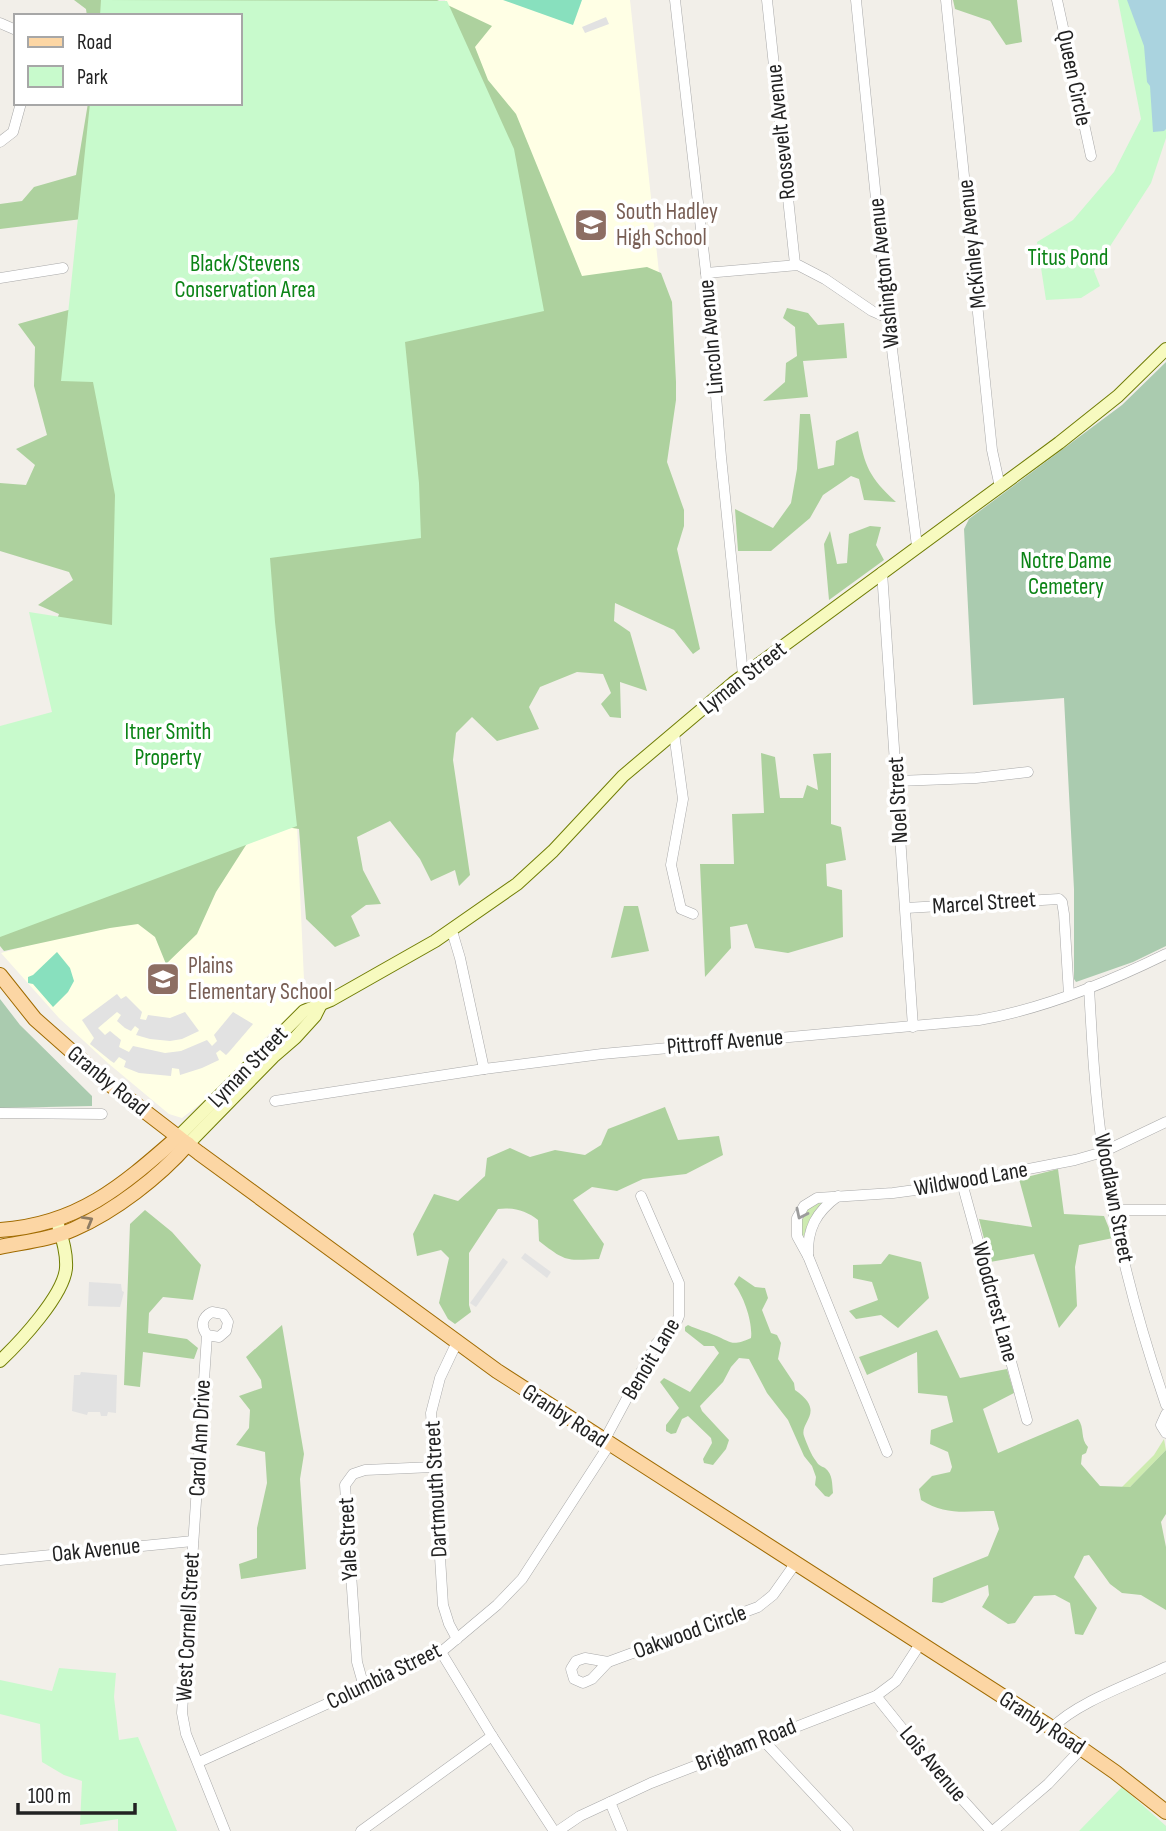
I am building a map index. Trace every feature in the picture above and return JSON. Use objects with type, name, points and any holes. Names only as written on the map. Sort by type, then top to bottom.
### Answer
[{"type":"main road","name":"Lyman Street","points":[[183,1141],[304,1011],[452,931],[535,869],[623,776],[744,675],[1111,402],[1166,349]]},
{"type":"main road","name":"Granby Road","points":[[0,975],[25,1008],[104,1080],[523,1390],[1052,1728],[1125,1779],[1166,1812]]},
{"type":"main road","points":[[0,1247],[58,1227],[183,1141]]},
{"type":"main road","points":[[0,1230],[58,1227]]},
{"type":"main road","points":[[0,1362],[62,1284],[67,1265],[58,1227]]},
{"type":"street","name":"Lincoln Avenue","points":[[675,0],[706,273],[721,457],[744,675]]},
{"type":"street","name":"Roosevelt Avenue","points":[[767,0],[795,264]]},
{"type":"street","name":"Washington Avenue","points":[[856,0],[888,318],[917,546]]},
{"type":"street","name":"McKinley Avenue","points":[[946,0],[976,272],[992,450],[1000,487]]},
{"type":"street","name":"Queen Circle","points":[[1057,0],[1091,156]]},
{"type":"street","points":[[0,142],[13,132],[20,105]]},
{"type":"street","points":[[706,273],[795,264],[812,271],[872,312],[888,318]]},
{"type":"street","points":[[0,278],[63,268]]},
{"type":"street","name":"Noel Street","points":[[882,572],[914,1027]]},
{"type":"street","points":[[674,733],[683,799],[671,865],[681,909],[693,914]]},
{"type":"street","points":[[897,781],[976,778],[1028,772]]},
{"type":"street","name":"Marcel Street","points":[[906,908],[1051,898],[1061,901],[1069,995]]},
{"type":"street","points":[[452,931],[484,1069]]},
{"type":"street","name":"Pittroff Avenue","points":[[275,1101],[484,1069],[652,1048],[914,1027],[1004,1015],[1069,995],[1166,954]]},
{"type":"street","name":"Woodlawn Street","points":[[1089,987],[1092,1053],[1103,1152],[1128,1276],[1166,1405]]},
{"type":"street","points":[[0,1113],[102,1114]]},
{"type":"street","name":"Wildwood Lane","points":[[887,1452],[796,1230],[798,1214],[804,1206],[812,1199],[823,1196],[893,1193],[962,1183],[1103,1152],[1166,1122]]},
{"type":"street","name":"Woodcrest Lane","points":[[962,1183],[1027,1420]]},
{"type":"street","name":"Benoit Lane","points":[[606,1443],[656,1344],[679,1316],[679,1283],[641,1196]]},
{"type":"street","points":[[808,1256],[809,1234],[813,1222],[825,1206],[838,1196]]},
{"type":"street","points":[[1114,1210],[1166,1210]]},
{"type":"street","name":"Carol Ann Drive","points":[[193,1541],[207,1335]]},
{"type":"street","name":"Dartmouth Street","points":[[457,1342],[432,1401],[430,1422],[443,1605],[457,1639]]},
{"type":"street","points":[[1166,1414],[1161,1425],[1166,1433]]},
{"type":"street","name":"Columbia Street","points":[[199,1762],[440,1652],[457,1639],[522,1579],[606,1443]]},
{"type":"street","name":"Yale Street","points":[[364,1687],[357,1662],[345,1485],[349,1477],[358,1472],[433,1467]]},
{"type":"street","name":"Oak Avenue","points":[[0,1560],[193,1541]]},
{"type":"street","name":"West Cornell Street","points":[[193,1541],[182,1713],[186,1734],[225,1831]]},
{"type":"street","name":"Oakwood Circle","points":[[608,1662],[758,1607],[773,1595],[795,1564]]},
{"type":"street","name":"Brigham Road","points":[[556,1831],[579,1816],[651,1783],[876,1696],[896,1681],[920,1644]]},
{"type":"street","points":[[440,1652],[556,1831]]},
{"type":"street","points":[[1052,1728],[1060,1720],[1089,1703],[1166,1667]]},
{"type":"street","name":"Lois Avenue","points":[[876,1696],[933,1766],[992,1831]]},
{"type":"street","points":[[361,1831],[492,1736]]},
{"type":"street","points":[[763,1740],[848,1831]]},
{"type":"street","points":[[992,1831],[1048,1784],[1081,1749]]},
{"type":"street","points":[[610,1802],[622,1831]]},
{"type":"shaded area","points":[[445,0],[630,0],[662,301],[543,311]]},
{"type":"shaded area","points":[[606,17],[609,24],[585,33],[582,27]]},
{"type":"shaded area","name":"Plains Elementary School","points":[[297,826],[305,1002],[265,1038],[242,1067],[182,1118],[169,1114],[109,1064],[59,1018],[1,953],[142,914],[255,831]]},
{"type":"shaded area","points":[[117,994],[121,999],[126,996],[142,1012],[140,1019],[146,1020],[148,1015],[170,1018],[185,1012],[199,1031],[170,1041],[150,1039],[136,1035],[139,1029],[135,1026],[131,1031],[125,1028],[117,1021],[121,1015],[117,1012],[98,1028],[105,1035],[110,1031],[121,1040],[119,1047],[129,1052],[133,1046],[165,1053],[181,1051],[207,1040],[212,1046],[217,1041],[214,1035],[233,1012],[253,1024],[226,1055],[220,1050],[216,1053],[219,1060],[202,1068],[180,1075],[179,1069],[172,1068],[171,1076],[139,1073],[124,1067],[126,1061],[119,1057],[114,1063],[90,1044],[94,1038],[82,1020]]},
{"type":"shaded area","points":[[525,1253],[551,1272],[547,1278],[521,1258]]},
{"type":"shaded area","points":[[503,1258],[508,1262],[476,1307],[470,1303]]},
{"type":"shaded area","points":[[89,1282],[121,1284],[124,1292],[120,1307],[88,1306]]},
{"type":"shaded area","points":[[81,1372],[117,1375],[116,1413],[108,1412],[107,1416],[101,1416],[100,1412],[88,1412],[87,1415],[72,1411],[74,1375],[80,1375]]},
{"type":"green space","name":"Itner Smith Property","points":[[74,0],[437,0],[492,26],[475,47],[488,80],[516,114],[582,276],[647,267],[661,273],[672,302],[676,400],[667,462],[684,510],[684,526],[677,549],[700,649],[693,654],[674,630],[615,603],[614,621],[630,632],[647,691],[620,682],[621,718],[610,717],[601,704],[611,693],[603,674],[577,672],[540,687],[529,707],[539,729],[497,741],[472,717],[456,733],[453,760],[470,875],[459,886],[455,870],[431,881],[420,859],[390,821],[357,837],[363,870],[381,904],[366,905],[351,916],[360,936],[335,947],[306,919],[299,829],[286,827],[255,831],[216,892],[197,934],[166,964],[155,937],[138,924],[4,951],[0,946],[0,776],[67,708],[45,651],[59,614],[38,605],[73,580],[69,572],[0,551],[0,483],[26,485],[35,465],[16,449],[47,435],[34,386],[35,347],[18,324],[72,309],[82,219],[0,229],[0,204],[22,201],[34,187],[76,175],[88,105],[242,105],[242,14],[87,14],[86,9]]},
{"type":"green space","name":"Black/Stevens Conservation Area","points":[[101,0],[447,1],[514,149],[544,311],[405,342],[419,483],[421,538],[270,558],[297,826],[0,937],[0,726],[52,712],[29,612],[112,625],[115,495],[93,382],[61,381],[90,105],[242,105],[242,14],[100,14]]},
{"type":"green space","points":[[503,0],[582,0],[573,25]]},
{"type":"green space","points":[[953,0],[1017,0],[1022,42],[1006,45],[990,21],[955,9]]},
{"type":"green space","name":"Titus Pond","points":[[1118,0],[1166,0],[1166,138],[1151,183],[1094,271],[1100,286],[1081,298],[1046,300],[1037,242],[1073,220],[1114,172],[1141,119]]},
{"type":"green space","points":[[787,308],[808,313],[818,325],[844,323],[847,358],[803,361],[808,397],[763,401],[785,382],[786,363],[797,356],[795,327],[783,318]]},
{"type":"green space","name":"Notre Dame Cemetery","points":[[1166,362],[1166,946],[1133,962],[1076,982],[1064,698],[973,705],[964,529],[969,519],[1122,405]]},
{"type":"green space","points":[[800,414],[810,414],[818,469],[834,465],[836,441],[858,431],[870,471],[896,502],[864,500],[859,479],[851,476],[823,495],[810,518],[771,551],[738,551],[735,509],[773,528],[791,503],[797,469]]},
{"type":"green space","points":[[870,526],[881,527],[876,545],[884,560],[829,600],[824,544],[830,531],[837,564],[847,563],[849,534]]},
{"type":"green space","points":[[761,753],[775,757],[780,798],[803,798],[807,785],[818,790],[813,754],[831,753],[831,824],[841,827],[846,860],[826,864],[827,886],[842,890],[843,937],[788,953],[755,948],[747,924],[730,927],[731,948],[705,977],[700,864],[734,864],[732,814],[764,813]]},
{"type":"green space","points":[[624,906],[638,906],[649,951],[611,958]]},
{"type":"green space","points":[[57,952],[70,968],[74,981],[68,992],[53,1007],[33,984],[28,983],[28,977]]},
{"type":"green space","points":[[0,999],[20,1025],[92,1096],[92,1106],[0,1108]]},
{"type":"green space","points":[[665,1107],[678,1140],[719,1136],[723,1155],[686,1174],[643,1179],[617,1191],[592,1187],[573,1200],[604,1244],[599,1259],[560,1256],[539,1241],[538,1220],[520,1210],[498,1209],[469,1253],[471,1312],[455,1324],[448,1319],[439,1303],[449,1258],[441,1250],[417,1256],[413,1234],[434,1194],[458,1201],[485,1176],[487,1158],[510,1148],[530,1157],[555,1150],[585,1155],[601,1145],[608,1129]]},
{"type":"green space","points":[[1058,1169],[1064,1214],[1104,1216],[1113,1238],[1079,1245],[1075,1267],[1077,1306],[1059,1328],[1034,1254],[990,1262],[979,1219],[1032,1227],[1019,1179]]},
{"type":"green space","points":[[825,1202],[809,1221],[803,1238],[800,1224],[803,1216],[811,1204]]},
{"type":"green space","points":[[145,1210],[172,1232],[201,1265],[193,1300],[163,1297],[149,1313],[148,1333],[187,1339],[198,1348],[194,1359],[143,1352],[140,1387],[124,1385],[130,1224]]},
{"type":"green space","points":[[889,1254],[921,1262],[929,1298],[898,1328],[881,1315],[856,1319],[849,1311],[878,1300],[872,1282],[853,1278],[853,1265],[881,1264]]},
{"type":"green space","points":[[739,1276],[755,1287],[765,1288],[768,1298],[762,1310],[771,1333],[777,1335],[781,1343],[778,1359],[794,1383],[795,1390],[809,1404],[811,1411],[803,1431],[804,1436],[814,1459],[828,1470],[831,1476],[833,1493],[829,1497],[815,1485],[816,1477],[812,1466],[804,1456],[788,1420],[767,1393],[749,1359],[739,1358],[723,1382],[700,1406],[729,1440],[726,1449],[713,1465],[704,1463],[703,1459],[712,1443],[711,1438],[688,1416],[682,1419],[676,1433],[666,1431],[666,1425],[679,1408],[660,1382],[664,1378],[690,1392],[719,1353],[714,1346],[704,1346],[685,1331],[685,1327],[688,1325],[732,1342],[751,1338],[747,1310],[734,1284]]},
{"type":"green space","points":[[282,1325],[304,1454],[300,1479],[306,1569],[241,1579],[239,1564],[257,1558],[257,1528],[267,1483],[265,1452],[236,1445],[249,1428],[250,1410],[239,1396],[262,1388],[261,1380],[246,1357]]},
{"type":"green space","points":[[937,1330],[960,1378],[1007,1369],[1014,1393],[983,1409],[998,1453],[1078,1419],[1088,1447],[1082,1455],[1081,1464],[1100,1486],[1130,1487],[1166,1450],[1166,1514],[1161,1522],[1166,1547],[1166,1610],[1141,1595],[1122,1593],[1110,1584],[1089,1555],[1084,1556],[1074,1577],[1097,1608],[1083,1635],[1075,1634],[1070,1603],[1055,1595],[1034,1596],[1015,1623],[1008,1624],[982,1607],[989,1595],[988,1585],[942,1603],[932,1602],[933,1578],[988,1556],[999,1529],[994,1511],[948,1511],[921,1500],[919,1489],[932,1476],[950,1472],[952,1467],[948,1452],[930,1444],[931,1430],[953,1422],[947,1396],[918,1393],[917,1352],[867,1375],[859,1357]]},
{"type":"green space","points":[[1164,1439],[1166,1450],[1130,1487],[1122,1487],[1154,1455]]},
{"type":"green space","points":[[59,1668],[116,1673],[114,1697],[119,1740],[138,1737],[177,1831],[118,1831],[118,1819],[80,1825],[82,1781],[64,1775],[42,1762],[40,1724],[0,1714],[0,1680],[52,1691]]},
{"type":"green space","points":[[1122,1787],[1166,1826],[1166,1831],[1079,1831]]},
{"type":"water","points":[[1127,0],[1166,0],[1164,131],[1153,132],[1144,46]]},
{"type":"place","name":"South Hadley High School","points":[[591,225]]},
{"type":"place","name":"Plains Elementary School","points":[[163,979]]}]
